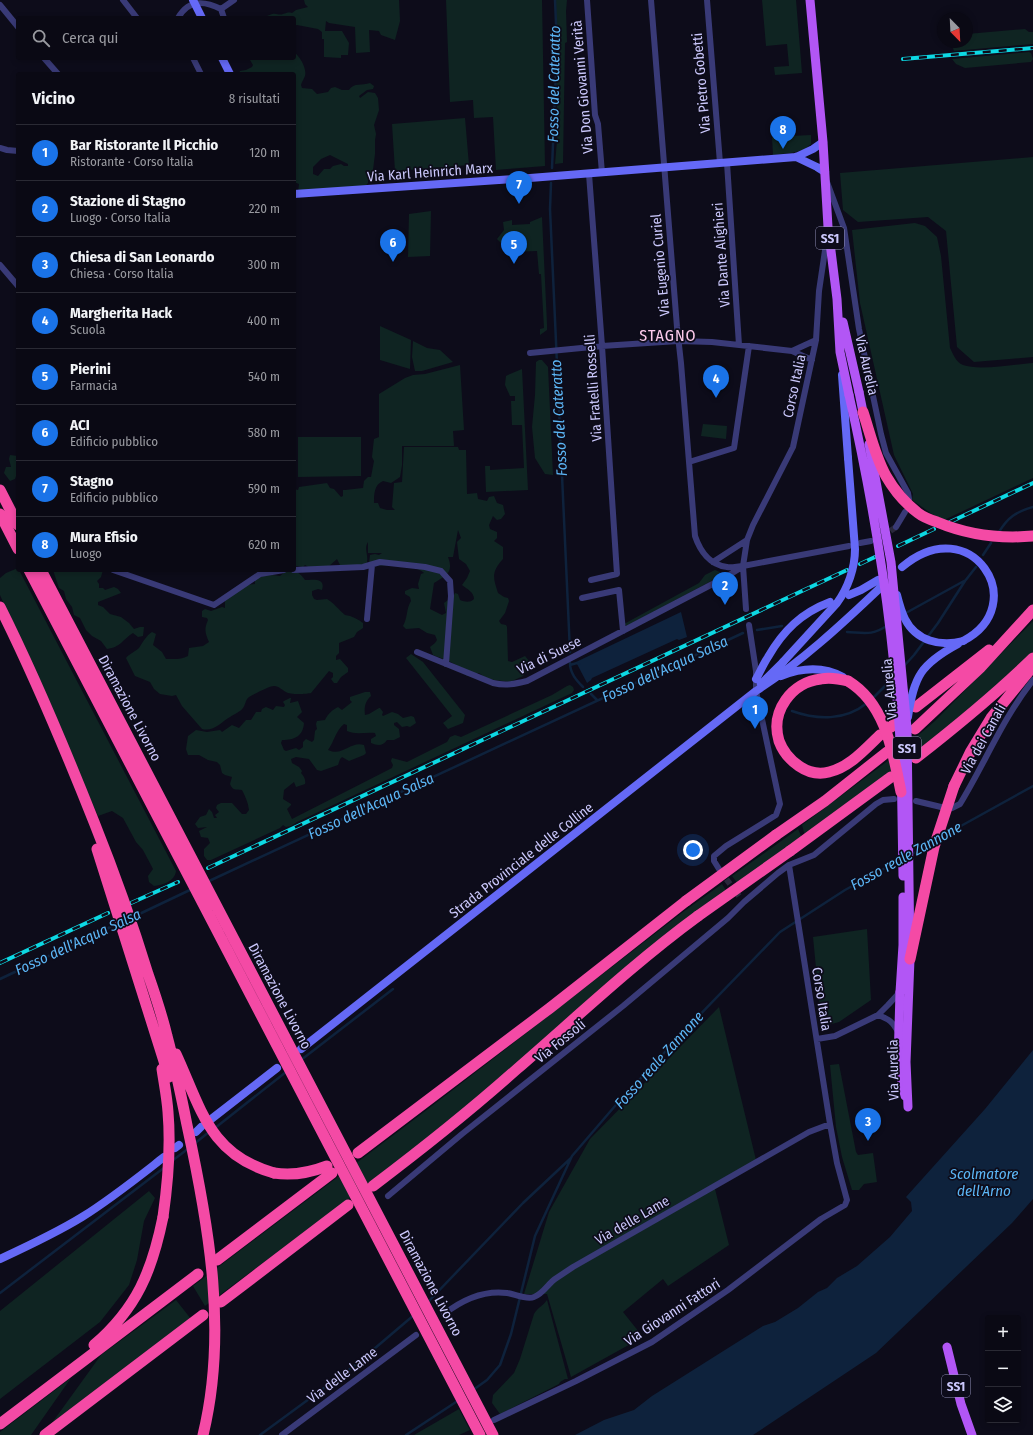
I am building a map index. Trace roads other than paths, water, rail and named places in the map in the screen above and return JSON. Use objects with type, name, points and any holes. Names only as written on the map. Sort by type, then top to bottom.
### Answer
[{"type":"highway","points":[[863,412],[880,465],[885,475],[900,497],[919,514],[951,528],[971,534],[1012,537],[1033,536]]},
{"type":"highway","points":[[2,494],[16,521]]},
{"type":"highway","points":[[0,514],[16,545]]},
{"type":"highway","name":"Diramazione Livorno","points":[[30,572],[480,1435]]},
{"type":"highway","name":"Diramazione Livorno","points":[[42,572],[493,1435]]},
{"type":"highway","points":[[0,607],[43,698],[101,839],[133,926],[201,1190],[215,1315],[214,1361],[208,1410],[203,1435]]},
{"type":"highway","points":[[911,729],[980,668],[1008,635],[1033,610]]},
{"type":"highway","points":[[0,620],[46,719],[95,842],[162,1037],[188,1154],[205,1260],[209,1361],[198,1435]]},
{"type":"highway","points":[[916,707],[1008,635]]},
{"type":"highway","points":[[916,758],[981,706],[1033,658]]},
{"type":"highway","points":[[910,959],[934,847],[954,786],[971,751],[990,718],[1033,666]]},
{"type":"highway","points":[[880,735],[848,764],[828,773],[814,772],[805,769],[794,762],[782,747],[778,730],[779,714],[783,702],[792,692],[803,684],[813,680],[823,678],[848,681],[863,691],[871,700],[877,711],[890,744],[898,795]]},
{"type":"highway","points":[[358,1153],[537,1018],[686,901],[825,801],[887,752]]},
{"type":"highway","points":[[373,1186],[446,1129],[517,1070],[610,987],[660,945],[891,777]]},
{"type":"highway","points":[[162,1037],[200,1110],[217,1138],[239,1159],[256,1168],[274,1173],[295,1175],[330,1170],[217,1260]]},
{"type":"highway","points":[[63,1377],[86,1351],[105,1336],[126,1312],[133,1302],[152,1264],[163,1217],[170,1138],[162,1037]]},
{"type":"highway","points":[[221,1302],[348,1205]]},
{"type":"highway","points":[[0,1424],[198,1274]]},
{"type":"highway","points":[[44,1435],[203,1315]]},
{"type":"highway","points":[[53,1435],[94,1398]]},
{"type":"main road","points":[[193,0],[201,16]]},
{"type":"main road","name":"Via Aurelia","points":[[810,0],[823,142],[828,227],[837,299],[840,352],[864,458],[886,597],[899,742],[898,795],[903,891],[903,945],[898,1063],[908,1107],[906,1062],[910,959],[911,729],[891,562],[859,392],[837,299]]},
{"type":"main road","points":[[223,60],[229,72]]},
{"type":"main road","points":[[796,157],[813,149],[823,142]]},
{"type":"main road","name":"Via Karl Heinrich Marx","points":[[296,194],[589,174],[796,157]]},
{"type":"main road","points":[[796,157],[817,167],[825,174]]},
{"type":"main road","points":[[756,691],[765,679],[783,662],[837,604],[846,589],[854,563],[855,549],[840,352]]},
{"type":"main road","points":[[902,567],[917,556],[933,550],[949,548],[966,552],[975,557],[987,570],[994,586],[995,593],[992,611],[986,624],[976,633],[934,658],[921,672],[911,698],[911,729]]},
{"type":"main road","points":[[891,562],[900,608],[904,618],[914,631],[926,639],[938,643],[950,644],[963,641]]},
{"type":"main road","points":[[756,691],[822,642],[879,584],[849,595]]},
{"type":"main road","points":[[756,680],[774,647],[792,626],[806,614],[830,602]]},
{"type":"main road","points":[[774,679],[797,672],[818,670],[836,674],[848,681]]},
{"type":"main road","name":"Strada Provinciale delle Colline","points":[[301,1049],[756,691]]},
{"type":"main road","points":[[210,1120],[277,1068]]},
{"type":"main road","points":[[0,1259],[41,1240],[83,1217],[123,1189],[164,1157]]},
{"type":"main road","name":"SS1","points":[[947,1347],[958,1396],[972,1435]]},
{"type":"street","points":[[123,0],[135,16]]},
{"type":"street","points":[[179,16],[185,7],[193,0],[208,2],[221,9],[223,16]]},
{"type":"street","points":[[221,9],[234,0]]},
{"type":"street","name":"Via Don Giovanni Verità","points":[[587,0],[595,115],[598,124],[602,172]]},
{"type":"street","name":"Via Eugenio Curiel","points":[[651,0],[695,536],[702,553],[713,562]]},
{"type":"street","name":"Via Pietro Gobetti","points":[[707,0],[724,163]]},
{"type":"street","points":[[0,6],[16,25]]},
{"type":"street","points":[[46,60],[56,72]]},
{"type":"street","points":[[194,60],[200,72]]},
{"type":"street","points":[[0,148],[16,151]]},
{"type":"street","name":"Via Dante Alighieri","points":[[724,163],[739,345]]},
{"type":"street","name":"Via Fratelli Rosselli","points":[[589,174],[617,574],[591,580]]},
{"type":"street","points":[[825,174],[844,228],[859,329],[881,434],[886,453],[910,499]]},
{"type":"street","name":"Corso Italia","points":[[746,609],[743,566],[747,540],[753,525],[793,447],[816,340],[819,291],[828,227]]},
{"type":"street","points":[[0,265],[16,284]]},
{"type":"street","points":[[792,351],[816,340]]},
{"type":"street","points":[[530,353],[678,341],[712,342],[792,351],[812,360]]},
{"type":"street","points":[[689,462],[734,448],[749,346]]},
{"type":"street","points":[[896,527],[905,512]]},
{"type":"street","points":[[713,562],[747,540]]},
{"type":"street","points":[[860,543],[871,542]]},
{"type":"street","points":[[713,562],[727,567],[743,566],[849,546]]},
{"type":"street","points":[[296,570],[363,566],[380,562],[425,567],[441,571],[450,581],[451,596],[446,664]]},
{"type":"street","points":[[367,619],[372,565]]},
{"type":"street","name":"Via di Suese","points":[[417,652],[493,684],[509,685],[527,681],[726,577],[743,566]]},
{"type":"street","points":[[119,572],[214,605],[260,574],[270,572]]},
{"type":"street","points":[[582,598],[619,590],[623,631]]},
{"type":"street","points":[[719,869],[714,861],[714,856],[726,846],[776,815],[780,804],[756,691],[749,625]]},
{"type":"street","name":"Via dei Canali","points":[[952,808],[960,804],[995,740],[1023,693],[1033,680]]},
{"type":"street","points":[[739,896],[744,902],[789,865],[814,856],[876,804],[898,795]]},
{"type":"street","points":[[916,801],[941,807]]},
{"type":"street","name":"Corso Italia","points":[[789,865],[830,1124],[837,1163],[847,1200]]},
{"type":"street","name":"Via Fossoli","points":[[388,1196],[468,1129],[624,1006],[728,918],[744,902]]},
{"type":"street","points":[[817,1039],[835,1036],[878,1015],[900,992]]},
{"type":"street","points":[[878,1015],[890,1020],[894,1024],[899,1035]]},
{"type":"street","name":"Via delle Lame","points":[[444,1314],[474,1297],[489,1293],[506,1293],[528,1298],[534,1297],[542,1292],[554,1279],[580,1263],[809,1132],[830,1124]]},
{"type":"street","name":"Via Giovanni Fattori","points":[[494,1420],[576,1382],[652,1342],[728,1290],[821,1219],[845,1205],[847,1200]]},
{"type":"street","name":"Via delle Lame","points":[[282,1435],[416,1335]]},
{"type":"water","points":[[681,612],[687,637],[679,640],[677,639],[592,678],[587,683],[576,662]]},
{"type":"water","name":"Scolmatore dell'Arno","points":[[1033,1050],[1033,1199],[1012,1223],[876,1353],[753,1435],[575,1435],[604,1420],[634,1410],[652,1396],[763,1326],[775,1322],[798,1308],[818,1292],[827,1288],[837,1278],[857,1266],[890,1237],[912,1211],[911,1202],[906,1197],[985,1109]]},
{"type":"waterway","name":"Fosso del Cateratto","points":[[552,168],[557,47],[555,0]]},
{"type":"waterway","name":"Fosso del Cateratto","points":[[551,183],[550,209],[570,652]]},
{"type":"waterway","points":[[999,532],[1006,522],[1013,516],[1033,507]]},
{"type":"waterway","points":[[983,555],[991,543]]},
{"type":"waterway","points":[[904,666],[938,623],[965,581],[976,567]]},
{"type":"waterway","name":"Fosso dell'Acqua Salsa","points":[[904,614],[964,581]]},
{"type":"waterway","name":"Fosso dell'Acqua Salsa","points":[[847,632],[873,632],[888,625]]},
{"type":"waterway","name":"Fosso dell'Acqua Salsa","points":[[757,630],[782,626]]},
{"type":"waterway","name":"Fosso dell'Acqua Salsa","points":[[207,882],[743,633]]},
{"type":"waterway","name":"Fosso del Cateratto","points":[[570,663],[574,676],[583,687]]},
{"type":"waterway","points":[[570,665],[577,663],[579,664]]},
{"type":"waterway","points":[[872,699],[893,678]]},
{"type":"waterway","name":"Fosso del Cateratto","points":[[591,694],[597,700]]},
{"type":"waterway","points":[[792,711],[811,716],[831,717],[850,713],[867,703]]},
{"type":"waterway","name":"Fosso reale Zannone","points":[[941,837],[1033,786]]},
{"type":"waterway","name":"Fosso reale Zannone","points":[[912,854],[932,843]]},
{"type":"waterway","name":"Fosso reale Zannone","points":[[473,1390],[487,1380],[500,1365],[511,1334],[535,1236],[572,1156],[615,1106],[688,1027],[780,932],[845,890],[900,860]]},
{"type":"waterway","name":"Fosso dell'Acqua Salsa","points":[[133,917],[192,889]]},
{"type":"waterway","name":"Fosso dell'Acqua Salsa","points":[[0,979],[117,924]]},
{"type":"waterway","points":[[301,1060],[393,989]]},
{"type":"waterway","points":[[215,1128],[286,1072]]},
{"type":"waterway","points":[[194,1144],[209,1132]]},
{"type":"waterway","points":[[172,1161],[189,1148]]},
{"type":"waterway","points":[[427,1303],[523,1203],[571,1158]]},
{"type":"waterway","points":[[0,1293],[165,1167]]},
{"type":"waterway","points":[[260,1435],[354,1366],[414,1315]]},
{"type":"waterway","name":"Fosso reale Zannone","points":[[406,1435],[459,1400]]},
{"type":"tunnel","points":[[883,536],[896,527]]},
{"type":"tunnel","points":[[721,872],[739,896]]},
{"type":"railway","points":[[903,59],[1033,48]]},
{"type":"railway","points":[[950,522],[1033,483]]},
{"type":"railway","points":[[898,546],[934,529]]},
{"type":"railway","points":[[860,564],[875,557]]},
{"type":"railway","points":[[208,868],[847,570]]},
{"type":"railway","points":[[131,903],[178,882]]},
{"type":"railway","points":[[0,963],[108,913]]},
{"type":"place","name":"Mura Efisio","points":[[783,149]]},
{"type":"place","name":"Stagno","points":[[519,204]]},
{"type":"place","name":"ACI","points":[[393,262]]},
{"type":"place","name":"Pierini","points":[[514,264]]},
{"type":"place","name":"Margherita Hack","points":[[716,398]]},
{"type":"place","name":"Stazione di Stagno","points":[[725,605]]},
{"type":"place","name":"Bar Ristorante Il Picchio","points":[[755,729]]},
{"type":"place","name":"Chiesa di San Leonardo","points":[[868,1141]]},
{"type":"district","name":"STAGNO","points":[[668,335]]}]
